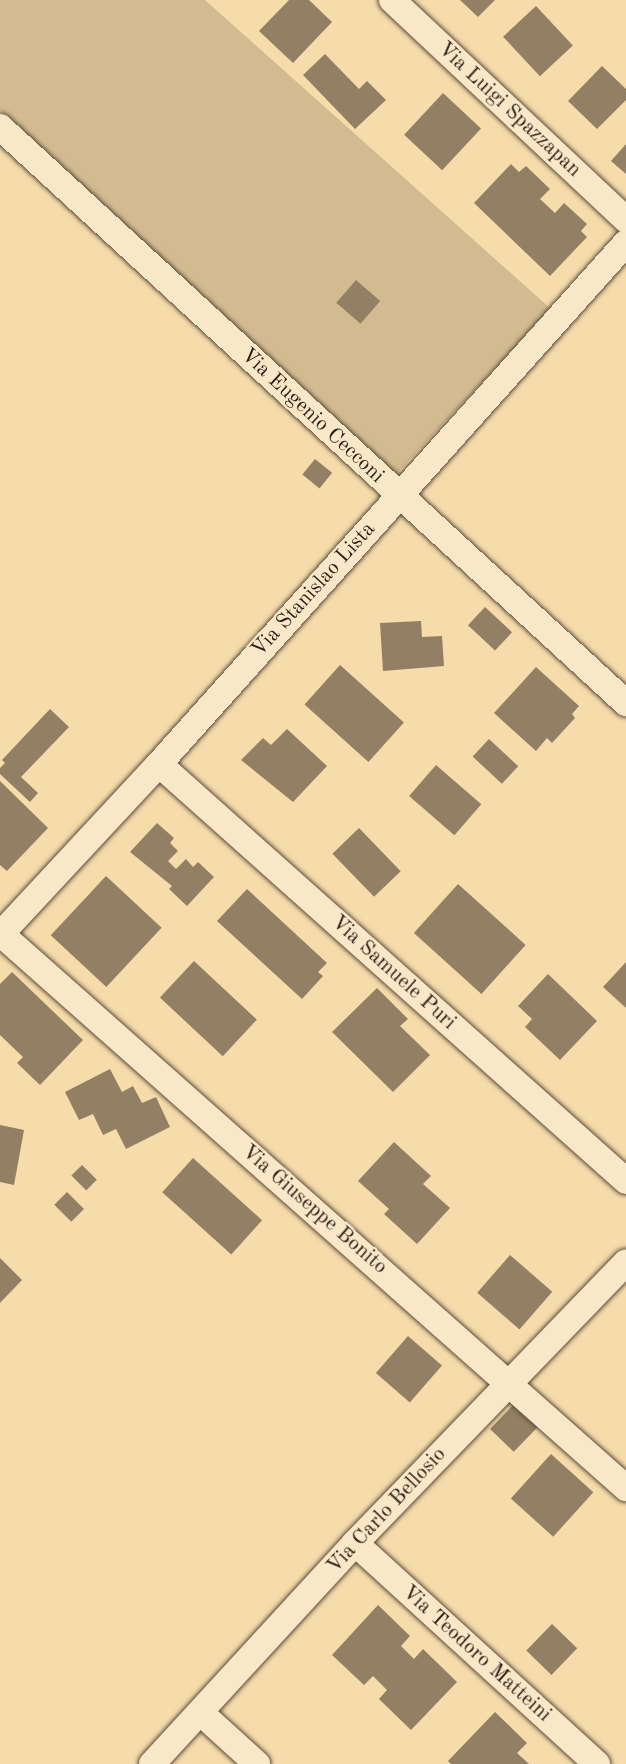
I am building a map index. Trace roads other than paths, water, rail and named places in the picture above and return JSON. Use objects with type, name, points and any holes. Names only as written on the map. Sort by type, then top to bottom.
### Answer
[{"type":"street","name":"Via Luigi Spazzapan","points":[[392,0],[626,220]]},
{"type":"street","name":"Via Eugenio Cecconi","points":[[0,127],[626,704]]},
{"type":"street","name":"Via Stanislao Lista","points":[[0,934],[159,764],[626,243]]},
{"type":"street","name":"Via Samuele Puri","points":[[159,764],[626,1181]]},
{"type":"street","name":"Via Giuseppe Bonito","points":[[0,934],[508,1381],[626,1488]]},
{"type":"street","name":"Via Carlo Bellosio","points":[[152,1764],[508,1381],[626,1262]]},
{"type":"street","name":"Via Teodoro Matteini","points":[[356,1543],[597,1764]]},
{"type":"street","points":[[201,1713],[256,1764]]}]
